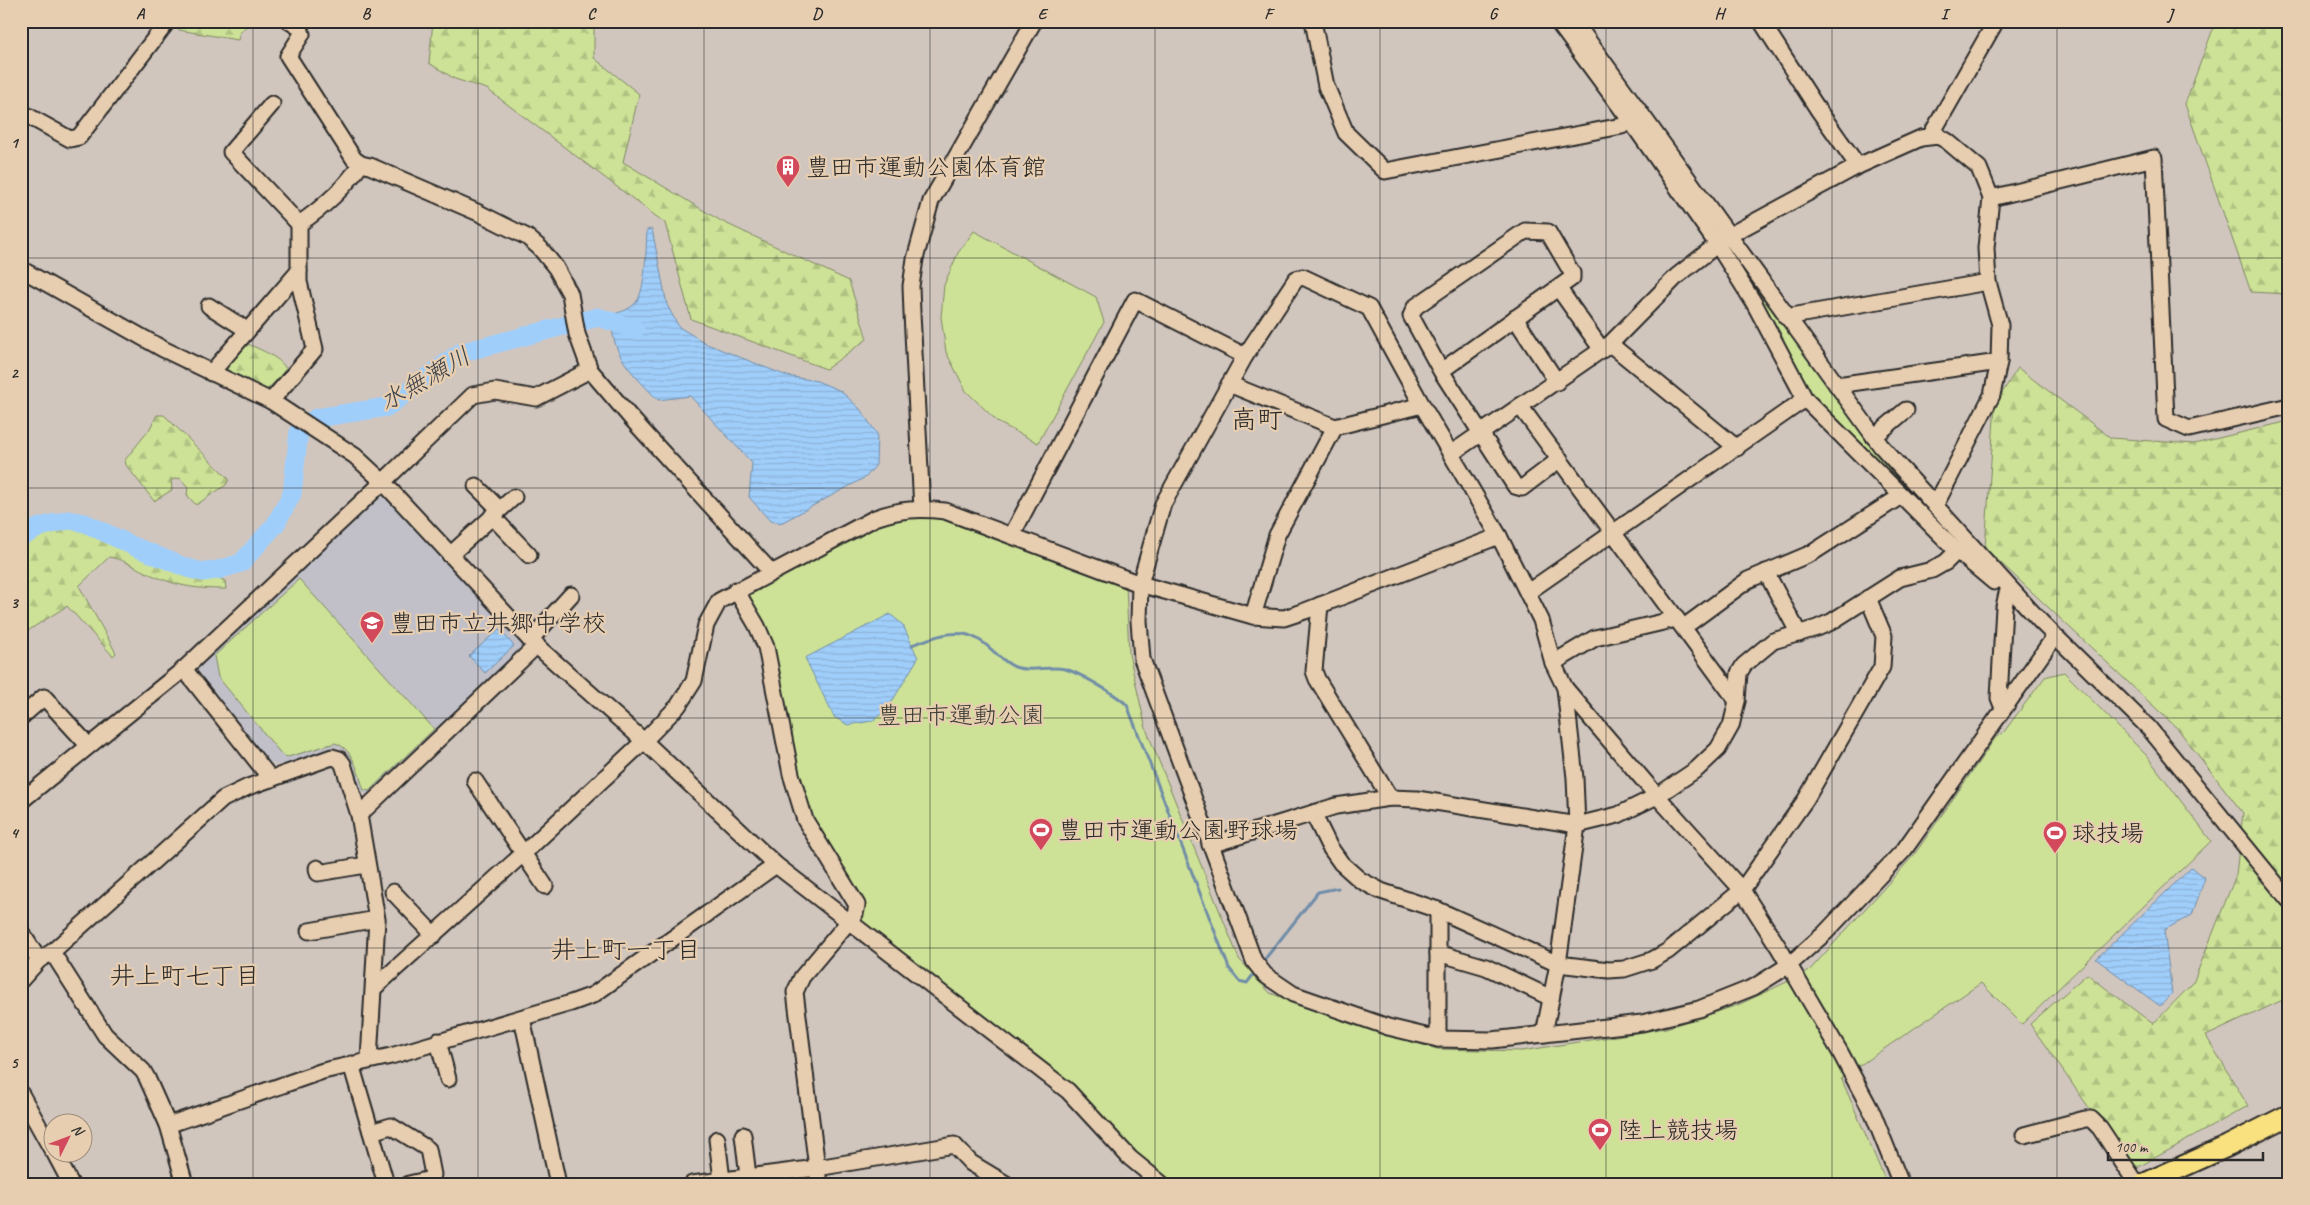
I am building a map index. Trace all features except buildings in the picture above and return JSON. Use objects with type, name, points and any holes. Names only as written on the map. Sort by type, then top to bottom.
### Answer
[{"type":"main road","points":[[2144,1184],[2228,1146],[2289,1115]]},
{"type":"street","points":[[21,112],[70,139],[79,137],[168,21]]},
{"type":"street","points":[[289,21],[300,28],[302,34],[288,56],[354,159],[361,164],[370,166],[479,213],[527,237],[540,248],[556,268],[570,294],[577,334],[590,370],[606,391],[771,572]]},
{"type":"street","points":[[922,509],[912,313],[912,286],[916,259],[931,201],[1034,21]]},
{"type":"street","points":[[1313,21],[1326,86],[1346,134],[1385,171],[1622,126],[1630,120]]},
{"type":"street","points":[[1557,21],[1722,240],[1786,317],[1874,437],[2041,622],[2148,727],[2289,900]]},
{"type":"street","points":[[1574,21],[1722,240],[1805,399],[1957,551],[2041,622]]},
{"type":"street","points":[[1761,21],[1819,111],[1858,166]]},
{"type":"street","points":[[1930,136],[1996,21]]},
{"type":"street","points":[[271,401],[314,349],[299,282],[299,224],[231,152],[272,104]]},
{"type":"street","points":[[1452,453],[1606,347],[1677,276],[1722,240],[1858,166],[1921,138],[1938,136],[1979,168],[1991,198],[1986,248],[1988,282],[2000,325],[1999,362],[1992,395],[1935,506]]},
{"type":"street","points":[[1991,198],[2154,158],[2166,419],[2189,430],[2289,406]]},
{"type":"street","points":[[299,224],[323,208],[346,186],[361,164]]},
{"type":"street","points":[[1440,371],[1559,289],[1572,278],[1572,273],[1548,232],[1524,231],[1415,306],[1411,319],[1440,371],[1479,434],[1518,488],[1522,488],[1560,459]]},
{"type":"street","points":[[21,269],[163,349],[271,401],[341,445],[383,482],[534,642],[644,741],[776,865],[850,920],[1068,1091],[1130,1158],[1162,1184]]},
{"type":"street","points":[[211,372],[299,271]]},
{"type":"street","points":[[1901,1184],[1873,1114],[1840,1052],[1789,965],[1742,890],[1657,796],[1565,688],[1554,663],[1541,620],[1528,592],[1499,536],[1452,453],[1422,405],[1369,308],[1303,276],[1296,279],[1245,356],[1163,504],[1140,584],[1139,621],[1142,659],[1254,961],[1265,976],[1293,994],[1388,1027],[1438,1039],[1492,1040],[1642,1023],[1699,1009],[1754,986],[1789,965],[1825,933],[1904,850],[2055,636]]},
{"type":"street","points":[[1786,317],[1988,282]]},
{"type":"street","points":[[1559,289],[1606,347],[1737,448]]},
{"type":"street","points":[[1012,535],[1134,300],[1245,356]]},
{"type":"street","points":[[209,306],[247,330]]},
{"type":"street","points":[[1515,318],[1557,382]]},
{"type":"street","points":[[1837,385],[1999,362]]},
{"type":"street","points":[[21,801],[184,668],[473,395],[495,391],[536,398],[590,370]]},
{"type":"street","points":[[1229,384],[1335,427],[1422,405]]},
{"type":"street","points":[[1528,592],[1805,399]]},
{"type":"street","points":[[1520,406],[1680,623],[1728,692],[1737,701]]},
{"type":"street","points":[[1874,437],[1906,410]]},
{"type":"street","points":[[1253,616],[1277,535],[1335,427]]},
{"type":"street","points":[[476,486],[529,555]]},
{"type":"street","points":[[1554,663],[1595,638],[1680,623],[1748,580],[1818,550],[1901,496]]},
{"type":"street","points":[[450,555],[514,497]]},
{"type":"street","points":[[374,988],[524,853],[644,741],[687,694],[695,675],[706,625],[719,600],[876,518],[897,510],[922,509],[945,511],[1140,584],[1253,616],[1284,618],[1499,536]]},
{"type":"street","points":[[1210,845],[1336,806],[1390,798],[1417,799],[1577,825],[1618,816],[1657,796],[1698,769],[1718,749],[1731,726],[1737,701],[1738,676],[1744,665],[1773,641],[1800,634],[1831,622],[1900,578],[1932,570],[1946,562],[1957,551]]},
{"type":"street","points":[[1766,572],[1800,634]]},
{"type":"street","points":[[736,590],[757,626],[766,647],[791,774],[805,820],[857,905],[857,911],[802,977],[795,992],[819,1184]]},
{"type":"street","points":[[2003,708],[1999,698],[2004,607],[2007,594]]},
{"type":"street","points":[[359,814],[534,642],[571,595]]},
{"type":"street","points":[[1313,813],[1333,854],[1360,880],[1381,891],[1438,910],[1558,964],[1609,970],[1624,969],[1652,960],[1668,951],[1742,890],[1806,799],[1879,675],[1884,660],[1884,636],[1868,598]]},
{"type":"street","points":[[1320,605],[1314,671],[1317,679],[1390,798]]},
{"type":"street","points":[[184,668],[271,779]]},
{"type":"street","points":[[1544,1034],[1558,964],[1577,825],[1575,778],[1565,688]]},
{"type":"street","points":[[21,717],[44,696],[88,745]]},
{"type":"street","points":[[21,980],[39,960],[52,952],[223,799],[238,791],[332,757],[339,759],[343,764],[359,814],[376,919],[369,1060]]},
{"type":"street","points":[[475,781],[545,886]]},
{"type":"street","points":[[317,868],[318,873],[366,865]]},
{"type":"street","points":[[168,1125],[323,1071],[391,1056],[593,995],[776,865]]},
{"type":"street","points":[[393,892],[434,935]]},
{"type":"street","points":[[1438,910],[1438,1039]]},
{"type":"street","points":[[309,931],[376,919]]},
{"type":"street","points":[[21,932],[39,960]]},
{"type":"street","points":[[52,952],[105,1035],[143,1071],[168,1125],[182,1183]]},
{"type":"street","points":[[1438,953],[1486,967],[1551,998]]},
{"type":"street","points":[[522,1018],[558,1184]]},
{"type":"street","points":[[438,1041],[448,1079]]},
{"type":"street","points":[[351,1064],[386,1184]]},
{"type":"street","points":[[21,1094],[42,1132]]},
{"type":"street","points":[[2024,1135],[2091,1119],[2100,1128],[2138,1184]]},
{"type":"street","points":[[371,1132],[391,1126],[428,1149],[433,1175],[431,1178],[409,1184]]},
{"type":"street","points":[[743,1135],[748,1176]]},
{"type":"street","points":[[717,1139],[722,1180]]},
{"type":"street","points":[[692,1184],[816,1168],[954,1145],[970,1163],[1006,1184]]},
{"type":"street","points":[[59,1162],[71,1184]]},
{"type":"shaded area","name":"豊田市立井郷中学校","points":[[378,497],[388,497],[522,641],[523,647],[369,794],[361,792],[350,759],[346,752],[340,748],[334,747],[281,765],[271,763],[197,670],[197,666]]},
{"type":"green space","points":[[178,21],[251,21],[239,34],[238,40],[179,30]]},
{"type":"green space","points":[[433,21],[594,21],[594,58],[639,94],[623,162],[721,221],[849,281],[867,339],[826,369],[691,319],[665,223],[487,89],[455,79],[429,63]]},
{"type":"green space","points":[[2216,21],[2289,21],[2289,294],[2251,292],[2185,104]]},
{"type":"green space","points":[[974,231],[1096,297],[1104,322],[1038,443],[999,423],[966,391],[946,352],[941,317],[944,285],[958,253]]},
{"type":"green space","points":[[1739,256],[1994,577],[1816,402],[1796,373],[1735,259]]},
{"type":"green space","points":[[242,342],[274,357],[280,361],[287,371],[266,390],[225,369],[223,364]]},
{"type":"green space","points":[[2018,368],[2111,438],[2194,444],[2289,421],[2289,997],[2206,1036],[2248,1106],[2133,1170],[2030,1024],[2087,974],[2153,1024],[2193,983],[2236,875],[2243,813],[2178,729],[1985,548],[1995,404]]},
{"type":"green space","points":[[157,415],[164,415],[229,479],[226,485],[196,505],[187,495],[188,487],[180,478],[171,480],[172,490],[154,501],[126,465],[125,460],[149,430]]},
{"type":"green space","name":"豊田市運動公園","points":[[939,516],[1126,585],[1129,654],[1146,729],[1239,959],[1270,993],[1351,1024],[1437,1049],[1522,1051],[1666,1028],[1738,1005],[1808,972],[1914,855],[1996,737],[2003,733],[2045,677],[2064,672],[2147,756],[2211,841],[2022,1024],[1981,983],[1841,1078],[1887,1184],[1167,1184],[855,923],[861,910],[804,811],[744,590],[888,518]]},
{"type":"green space","points":[[62,524],[92,531],[177,568],[220,578],[225,581],[226,589],[176,584],[156,577],[123,561],[109,557],[79,586],[116,653],[113,656],[67,606],[21,635],[21,543]]},
{"type":"green space","points":[[299,579],[434,729],[369,791],[364,790],[357,769],[347,750],[335,743],[288,757],[282,755],[218,677],[214,656]]},
{"type":"water","points":[[652,229],[667,305],[679,327],[707,344],[787,376],[817,381],[841,391],[860,409],[877,434],[876,465],[866,477],[781,523],[770,521],[749,497],[752,463],[690,396],[658,400],[632,372],[624,362],[614,340],[612,328],[613,314],[632,306],[640,295],[645,267],[647,230]]},
{"type":"water","points":[[890,614],[903,625],[918,658],[887,710],[872,721],[848,725],[834,717],[805,658]]},
{"type":"water","points":[[499,629],[514,646],[485,673],[469,656]]},
{"type":"water","points":[[2192,867],[2205,878],[2192,915],[2164,930],[2172,994],[2160,1006],[2096,959]]},
{"type":"waterway","name":"水無瀬川","points":[[21,537],[40,527],[68,520],[85,523],[133,546],[187,568],[202,572],[218,570],[241,563],[275,525],[292,494],[299,431],[316,418],[387,407],[460,353],[598,317],[635,329]]},
{"type":"waterway","points":[[912,645],[946,634],[968,635],[987,645],[1003,660],[1015,667],[1021,669],[1059,668],[1071,671],[1088,679],[1127,705],[1229,968],[1239,981],[1247,983],[1256,971]]},
{"type":"waterway","points":[[1261,964],[1318,892],[1338,888]]},
{"type":"place","name":"豊田市運動公園体育館","points":[[788,188]]},
{"type":"place","name":"豊田市立井郷中学校","points":[[372,644]]},
{"type":"place","name":"豊田市運動公園野球場","points":[[1041,851]]},
{"type":"place","name":"球技場","points":[[2055,854]]},
{"type":"place","name":"陸上競技場","points":[[1600,1151]]},
{"type":"district","name":"高町","points":[[1257,419]]},
{"type":"district","name":"井上町一丁目","points":[[626,950]]},
{"type":"district","name":"井上町七丁目","points":[[185,976]]}]
